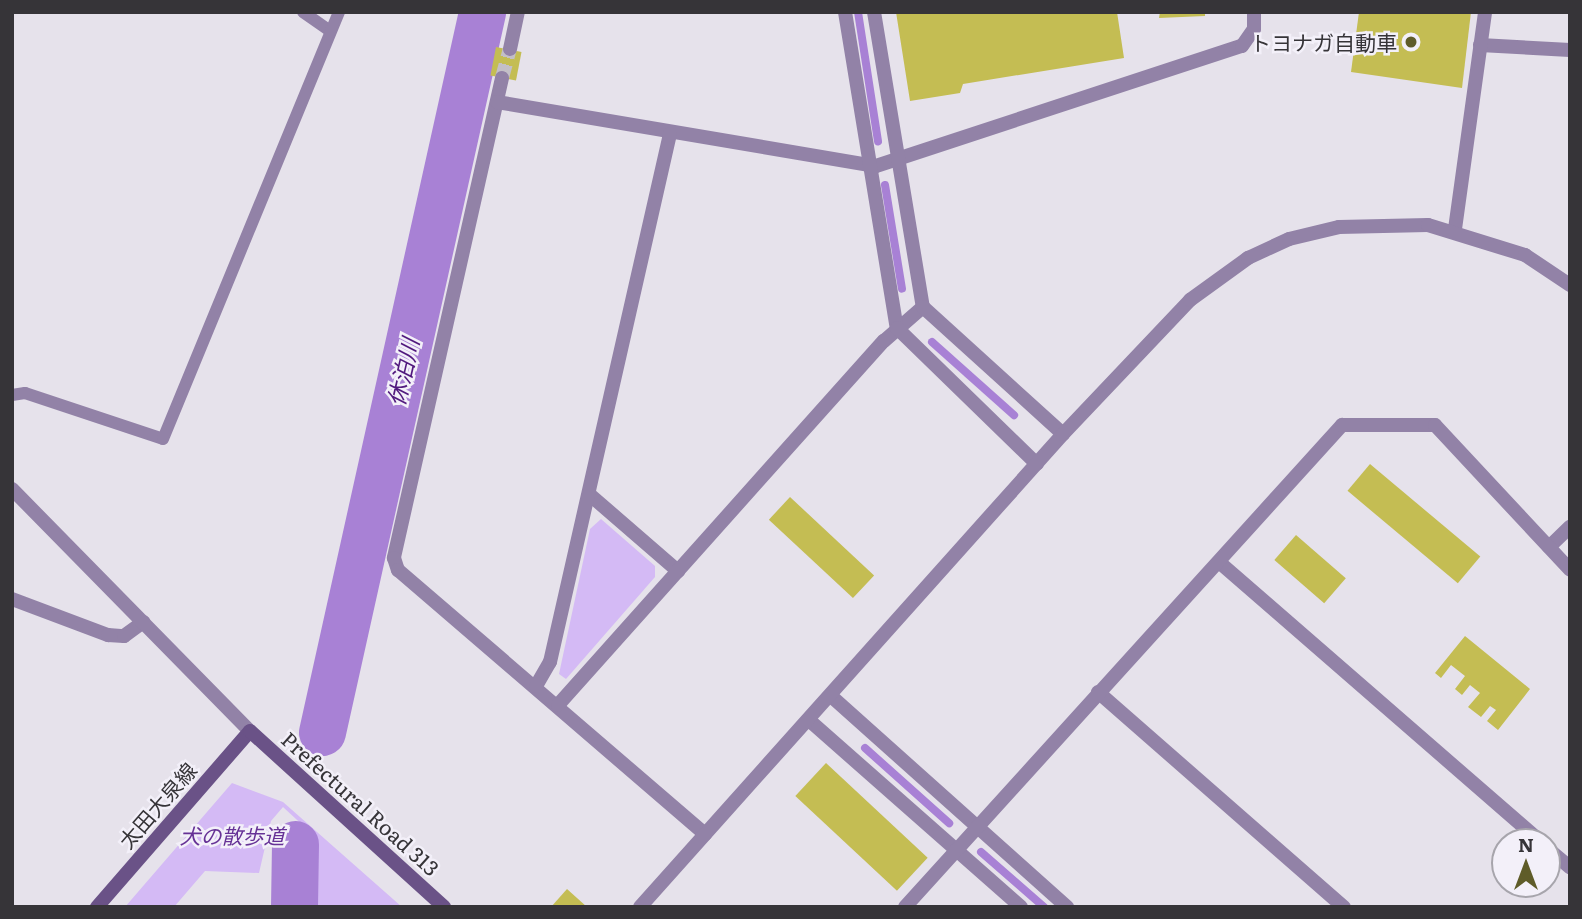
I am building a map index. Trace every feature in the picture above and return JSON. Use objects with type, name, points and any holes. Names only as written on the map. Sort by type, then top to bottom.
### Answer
[{"type":"main road","name":"太田大泉線","points":[[97,907],[250,731]]},
{"type":"main road","name":"Prefectural Road 313","points":[[250,731],[444,907]]},
{"type":"street","points":[[510,49],[518,12]]},
{"type":"street","points":[[845,12],[868,166],[897,328],[1037,464]]},
{"type":"street","points":[[874,12],[923,307],[1063,434]]},
{"type":"street","points":[[497,102],[670,134],[868,166],[897,162],[1242,46],[1254,29],[1254,12]]},
{"type":"street","points":[[1455,229],[1485,12]]},
{"type":"street","points":[[1480,44],[1570,50]]},
{"type":"street","points":[[502,78],[394,558],[398,570],[705,834]]},
{"type":"street","points":[[536,686],[550,662],[670,134]]},
{"type":"street","points":[[640,907],[1063,434],[1190,300],[1248,258],[1289,239],[1339,227],[1386,222],[1455,229],[1525,255],[1570,285]]},
{"type":"street","points":[[558,705],[897,328],[923,307]]},
{"type":"street","points":[[905,907],[1098,692],[1351,422],[1435,425],[1570,570]]},
{"type":"street","points":[[12,489],[250,731]]},
{"type":"street","points":[[589,494],[678,571]]},
{"type":"street","points":[[1549,547],[1570,527]]},
{"type":"street","points":[[1219,562],[1525,828]]},
{"type":"street","points":[[12,598],[108,635],[124,636],[144,622]]},
{"type":"street","points":[[1098,692],[1344,907]]},
{"type":"street","points":[[831,696],[975,828],[1067,907]]},
{"type":"street","points":[[810,720],[1021,907]]},
{"type":"lane","points":[[303,12],[329,30]]},
{"type":"lane","points":[[12,395],[25,393],[163,439],[329,30],[339,12]]},
{"type":"green space","points":[[601,519],[655,566],[655,577],[566,679],[559,674],[590,529]]},
{"type":"green space","name":"犬の散歩道","points":[[232,783],[283,802],[402,907],[319,907],[307,887],[309,831],[283,807],[271,821],[259,873],[205,871],[174,907],[125,907]]},
{"type":"building","points":[[896,12],[1117,12],[1124,58],[963,84],[960,93],[910,101]]},
{"type":"building","points":[[1160,12],[1205,12],[1205,16],[1159,18]]},
{"type":"building","name":"トヨナガ自動車","points":[[1359,12],[1471,12],[1462,88],[1351,72]]},
{"type":"building","points":[[496,47],[522,52],[516,80],[490,75]]},
{"type":"building","points":[[1370,464],[1480,557],[1458,583],[1348,491]]},
{"type":"building","points":[[790,497],[874,575],[853,598],[769,520]]},
{"type":"building","points":[[1296,535],[1346,578],[1324,603],[1274,560]]},
{"type":"building","points":[[1465,636],[1530,689],[1498,730],[1487,721],[1496,710],[1490,706],[1481,717],[1468,707],[1480,693],[1470,685],[1462,695],[1455,689],[1465,676],[1451,665],[1441,678],[1435,673]]},
{"type":"building","points":[[826,763],[928,858],[897,891],[795,796]]},
{"type":"building","points":[[567,889],[587,907],[551,907]]},
{"type":"waterway","name":"休泊川","points":[[322,732],[482,12]]},
{"type":"waterway","points":[[858,12],[878,141]]},
{"type":"waterway","points":[[885,185],[902,289]]},
{"type":"waterway","points":[[932,342],[1014,415]]},
{"type":"waterway","points":[[865,748],[949,823]]},
{"type":"waterway","points":[[294,907],[295,844]]},
{"type":"waterway","points":[[981,852],[1044,907]]},
{"type":"tunnel","points":[[502,78],[510,49]]},
{"type":"place","name":"トヨナガ自動車","points":[[1411,42]]}]
